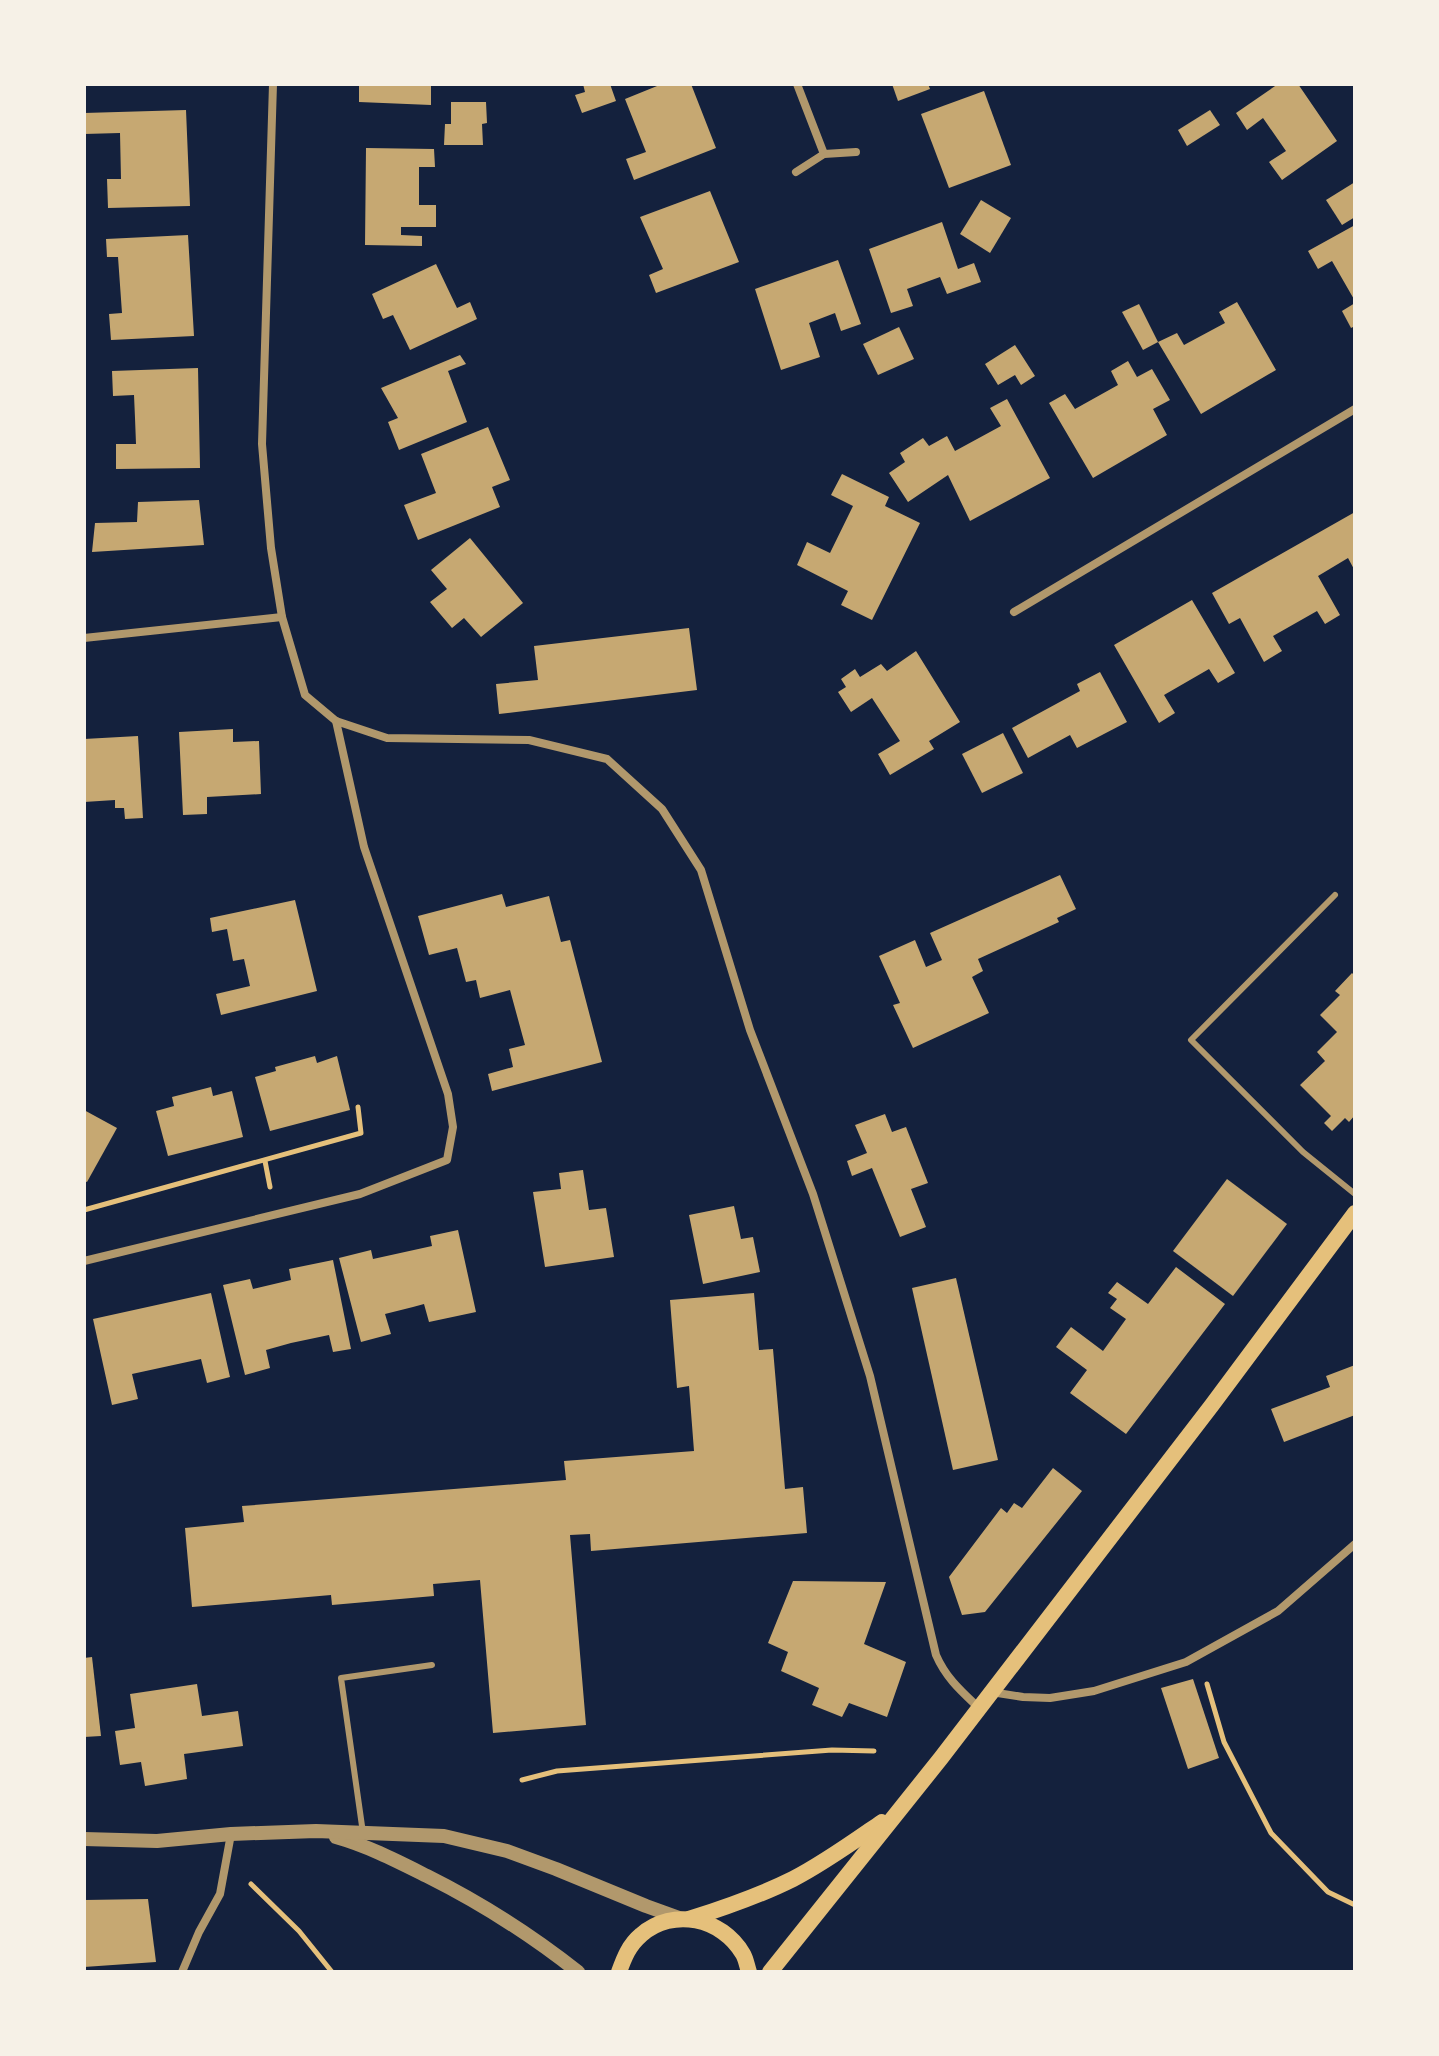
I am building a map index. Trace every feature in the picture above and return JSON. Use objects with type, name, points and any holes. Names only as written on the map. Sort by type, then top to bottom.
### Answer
[{"type":"main road","points":[[770,1972],[979,1708],[1355,1213]]},
{"type":"main road","points":[[619,1972],[626,1952],[640,1935],[660,1923],[685,1919],[754,1897],[796,1878],[896,1812]]},
{"type":"main road","points":[[685,1919],[711,1924],[730,1938],[744,1956],[749,1972]]},
{"type":"street","points":[[273,84],[262,444],[271,548],[282,617],[305,695],[336,721],[387,738],[529,740],[607,759],[662,809],[701,870],[750,1030],[813,1194],[870,1376],[936,1655],[952,1683],[979,1708]]},
{"type":"street","points":[[797,84],[824,154]]},
{"type":"street","points":[[796,172],[824,154],[856,152]]},
{"type":"street","points":[[1014,612],[1355,409]]},
{"type":"street","points":[[84,638],[282,617]]},
{"type":"street","points":[[84,1261],[360,1194],[447,1160],[453,1127],[448,1094],[364,847],[336,721]]},
{"type":"street","points":[[991,1692],[1050,1698],[1094,1691],[1186,1662],[1278,1611],[1355,1544]]},
{"type":"street","points":[[84,1839],[157,1841],[316,1831],[363,1838],[444,1836],[507,1851],[685,1919]]},
{"type":"street","points":[[182,1972],[220,1894],[231,1834]]},
{"type":"street","points":[[363,1838],[465,1895],[548,1947],[578,1972]]},
{"type":"lane","points":[[1335,895],[1191,1040],[1303,1152],[1355,1194]]},
{"type":"lane","points":[[363,1838],[341,1678],[432,1665]]},
{"type":"path","points":[[84,1210],[361,1133],[358,1107]]},
{"type":"path","points":[[1199,1654],[1224,1742],[1271,1833],[1328,1892],[1355,1905]]},
{"type":"path","points":[[522,1780],[557,1771],[832,1750],[874,1751]]},
{"type":"path","points":[[249,1882],[299,1931],[332,1972]]},
{"type":"building","points":[[359,84],[431,84],[431,105],[359,102]]},
{"type":"building","points":[[583,84],[610,84],[616,101],[582,113],[575,95],[585,92]]},
{"type":"building","points":[[662,84],[691,84],[716,148],[634,180],[626,159],[646,152],[625,99]]},
{"type":"building","points":[[892,84],[928,84],[930,89],[898,101]]},
{"type":"building","points":[[1278,84],[1298,84],[1337,141],[1282,180],[1269,162],[1286,151],[1263,118],[1247,130],[1236,113]]},
{"type":"building","points":[[984,91],[1011,165],[949,188],[921,114]]},
{"type":"building","points":[[451,102],[486,102],[487,123],[482,124],[483,145],[444,145],[445,124],[451,124]]},
{"type":"building","points":[[186,110],[190,206],[108,208],[107,179],[121,179],[120,133],[84,134],[84,113]]},
{"type":"building","points":[[1210,110],[1220,125],[1187,146],[1178,130]]},
{"type":"building","points":[[366,148],[434,149],[435,167],[419,167],[419,205],[436,205],[436,227],[401,227],[401,235],[422,236],[422,246],[365,245]]},
{"type":"building","points":[[1355,182],[1355,217],[1342,225],[1326,200]]},
{"type":"building","points":[[710,191],[739,262],[656,293],[649,275],[663,269],[640,217]]},
{"type":"building","points":[[981,200],[1011,218],[990,253],[960,234]]},
{"type":"building","points":[[942,222],[958,269],[974,263],[981,282],[947,294],[940,277],[907,289],[913,306],[891,313],[869,249]]},
{"type":"building","points":[[1355,225],[1355,301],[1332,261],[1318,269],[1308,251]]},
{"type":"building","points":[[188,235],[194,336],[111,340],[109,314],[122,313],[118,257],[107,257],[106,239]]},
{"type":"building","points":[[838,260],[861,324],[841,331],[835,313],[809,323],[820,357],[781,370],[755,289]]},
{"type":"building","points":[[436,264],[457,308],[470,302],[477,319],[410,350],[393,315],[383,319],[372,294]]},
{"type":"building","points":[[1237,302],[1276,370],[1201,414],[1158,342],[1177,333],[1184,345],[1225,323],[1219,312]]},
{"type":"building","points":[[1355,303],[1355,326],[1351,328],[1342,311]]},
{"type":"building","points":[[1139,304],[1158,342],[1143,350],[1122,312]]},
{"type":"building","points":[[899,327],[914,359],[878,375],[863,344]]},
{"type":"building","points":[[1015,345],[1035,376],[1021,385],[1015,375],[998,385],[985,364]]},
{"type":"building","points":[[460,355],[466,364],[448,371],[467,422],[399,450],[388,422],[398,418],[381,388]]},
{"type":"building","points":[[1128,361],[1137,377],[1152,369],[1170,400],[1153,409],[1167,435],[1093,478],[1049,403],[1065,394],[1075,409],[1118,385],[1111,371]]},
{"type":"building","points":[[198,368],[200,468],[116,469],[116,444],[136,444],[135,418],[134,395],[113,396],[112,371]]},
{"type":"building","points":[[1007,399],[1050,478],[970,521],[948,475],[908,502],[889,473],[905,462],[900,453],[923,438],[929,446],[947,436],[955,451],[1001,426],[990,408]]},
{"type":"building","points":[[488,427],[510,480],[492,487],[500,507],[418,540],[404,505],[436,493],[421,454]]},
{"type":"building","points":[[842,474],[889,497],[885,506],[920,523],[872,620],[841,605],[848,591],[797,565],[807,542],[830,553],[853,506],[831,495]]},
{"type":"building","points":[[199,500],[204,545],[92,552],[95,523],[137,522],[138,502]]},
{"type":"building","points":[[1355,512],[1355,571],[1348,558],[1318,576],[1340,615],[1325,624],[1317,611],[1273,636],[1282,651],[1264,662],[1240,618],[1229,624],[1212,593]]},
{"type":"building","points":[[470,538],[523,603],[481,637],[464,618],[452,628],[430,602],[447,589],[431,570]]},
{"type":"building","points":[[1192,600],[1235,673],[1218,683],[1209,669],[1164,695],[1175,713],[1159,723],[1114,645]]},
{"type":"building","points":[[689,628],[697,690],[499,714],[496,684],[538,680],[534,646]]},
{"type":"building","points":[[916,651],[960,722],[929,741],[934,749],[890,775],[878,754],[900,741],[872,698],[851,712],[838,692],[846,687],[841,679],[855,669],[860,677],[881,664],[887,671]]},
{"type":"building","points":[[1100,672],[1127,722],[1077,748],[1070,735],[1028,758],[1012,728],[1080,691],[1077,684]]},
{"type":"building","points":[[233,729],[233,742],[259,741],[261,794],[207,797],[207,814],[183,815],[179,732]]},
{"type":"building","points":[[1003,733],[1023,773],[982,793],[962,754]]},
{"type":"building","points":[[138,736],[143,818],[125,819],[124,808],[115,808],[115,800],[84,802],[84,739]]},
{"type":"building","points":[[1060,875],[1076,909],[1057,918],[1059,922],[978,959],[983,971],[972,977],[989,1013],[913,1048],[893,1005],[900,1003],[879,956],[915,940],[926,967],[942,960],[930,933]]},
{"type":"building","points":[[502,894],[506,907],[549,896],[561,942],[570,940],[602,1062],[492,1091],[488,1074],[513,1067],[509,1049],[525,1045],[510,990],[480,998],[476,980],[466,982],[457,948],[429,955],[418,916]]},
{"type":"building","points":[[295,900],[317,991],[221,1015],[216,994],[250,986],[244,959],[233,961],[227,929],[212,932],[210,918]]},
{"type":"building","points":[[1352,973],[1355,976],[1355,1115],[1349,1122],[1345,1118],[1332,1131],[1324,1123],[1331,1116],[1300,1085],[1325,1061],[1317,1052],[1337,1032],[1320,1015],[1340,995],[1335,991]]},
{"type":"building","points":[[315,1056],[317,1063],[337,1056],[350,1110],[270,1131],[255,1077],[276,1071],[275,1067]]},
{"type":"building","points":[[211,1087],[213,1096],[232,1091],[243,1137],[168,1156],[156,1111],[174,1106],[172,1097]]},
{"type":"building","points":[[84,1110],[117,1128],[87,1182],[84,1181]]},
{"type":"building","points":[[885,1114],[892,1132],[906,1127],[928,1183],[911,1189],[926,1227],[900,1237],[872,1168],[852,1176],[847,1161],[867,1153],[855,1125]]},
{"type":"building","points":[[583,1170],[589,1210],[606,1208],[614,1257],[545,1267],[533,1192],[561,1189],[559,1173]]},
{"type":"building","points":[[1227,1179],[1287,1224],[1233,1296],[1173,1251]]},
{"type":"building","points":[[734,1206],[741,1239],[753,1237],[760,1272],[703,1284],[689,1215]]},
{"type":"building","points":[[458,1230],[476,1312],[429,1322],[424,1304],[385,1314],[391,1334],[361,1342],[339,1258],[371,1250],[373,1259],[432,1246],[430,1236]]},
{"type":"building","points":[[333,1260],[351,1349],[333,1352],[329,1335],[291,1343],[266,1350],[270,1368],[245,1375],[223,1285],[250,1279],[253,1289],[291,1280],[289,1269]]},
{"type":"building","points":[[1176,1267],[1225,1304],[1126,1434],[1070,1393],[1087,1370],[1056,1347],[1071,1327],[1103,1351],[1126,1319],[1110,1308],[1117,1299],[1108,1293],[1117,1282],[1148,1304]]},
{"type":"building","points":[[956,1278],[998,1460],[953,1470],[912,1288]]},
{"type":"building","points":[[211,1293],[230,1377],[207,1383],[201,1359],[132,1374],[138,1399],[112,1405],[93,1319]]},
{"type":"building","points":[[754,1293],[759,1350],[773,1349],[785,1489],[803,1487],[807,1533],[591,1551],[590,1534],[570,1535],[586,1725],[493,1733],[480,1580],[433,1584],[434,1596],[332,1605],[331,1595],[192,1607],[185,1528],[244,1522],[242,1506],[566,1480],[564,1461],[694,1451],[689,1386],[677,1388],[670,1300]]},
{"type":"building","points":[[1355,1365],[1355,1415],[1284,1442],[1271,1409],[1330,1387],[1326,1376]]},
{"type":"building","points":[[1053,1468],[1082,1491],[985,1612],[962,1615],[949,1577],[1001,1508],[1007,1513],[1014,1503],[1022,1508]]},
{"type":"building","points":[[793,1581],[886,1582],[864,1644],[906,1662],[887,1717],[849,1703],[842,1717],[812,1705],[819,1688],[781,1671],[788,1652],[768,1643]]},
{"type":"building","points":[[92,1657],[101,1736],[84,1737],[84,1658]]},
{"type":"building","points":[[1193,1679],[1219,1758],[1188,1769],[1161,1688]]},
{"type":"building","points":[[197,1684],[202,1716],[238,1711],[243,1746],[184,1754],[187,1779],[145,1786],[141,1762],[120,1765],[115,1731],[135,1728],[130,1694]]},
{"type":"building","points":[[148,1899],[156,1962],[84,1967],[84,1900]]}]
